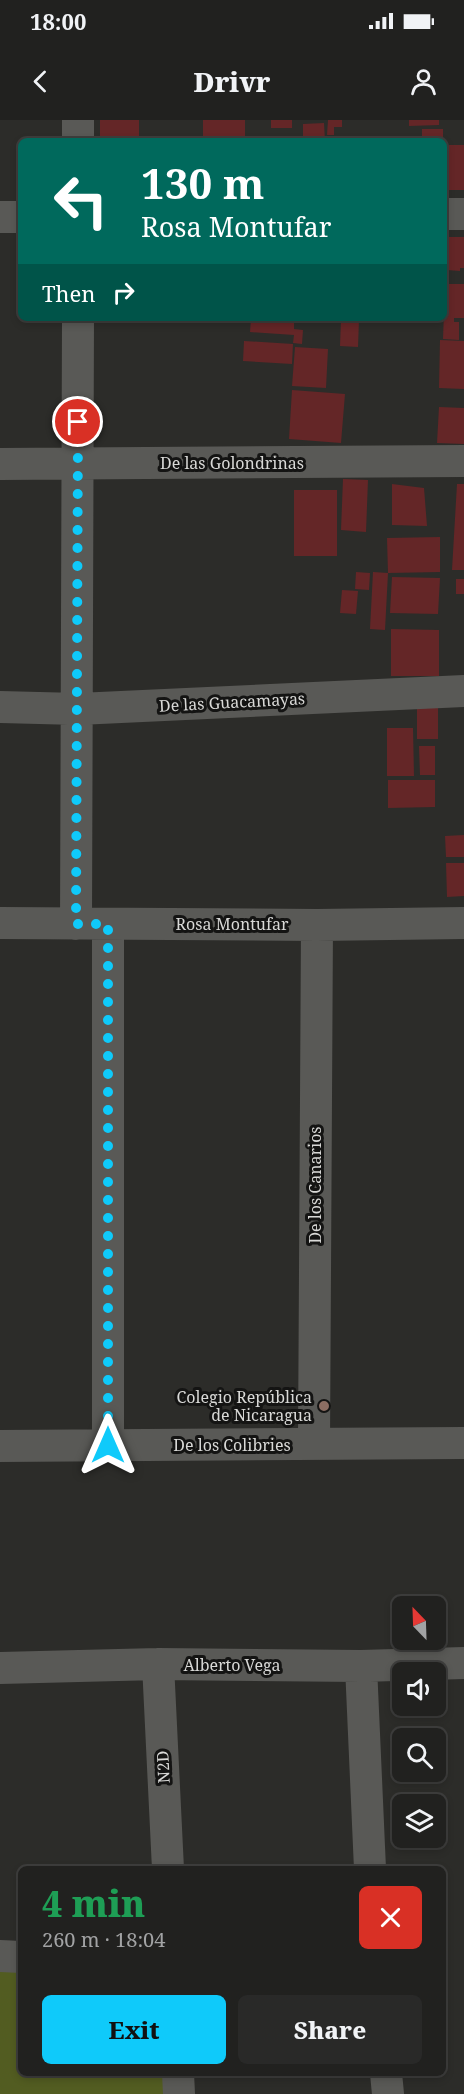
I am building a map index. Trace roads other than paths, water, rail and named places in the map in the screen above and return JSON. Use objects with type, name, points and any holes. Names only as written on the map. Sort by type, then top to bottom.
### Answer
[{"type":"street","points":[[78,120],[78,138]]},
{"type":"street","points":[[447,214],[464,214]]},
{"type":"street","points":[[0,217],[18,217]]},
{"type":"street","points":[[76,924],[78,321]]},
{"type":"street","name":"De las Golondrinas","points":[[0,464],[464,461]]},
{"type":"street","name":"De las Guacamayas","points":[[0,707],[78,709],[464,691]]},
{"type":"street","name":"Rosa Montufar","points":[[0,923],[317,925],[464,923]]},
{"type":"street","points":[[108,924],[108,1445]]},
{"type":"street","name":"De los Canarios","points":[[314,1444],[317,925]]},
{"type":"street","name":"De los Colibries","points":[[0,1446],[464,1443]]},
{"type":"street","name":"Alberto Vega","points":[[0,1668],[159,1664],[361,1666],[464,1663]]},
{"type":"street","name":"N2D","points":[[159,1664],[168,1866]]},
{"type":"street","points":[[361,1666],[370,1866]]},
{"type":"street","points":[[0,1956],[18,1957]]},
{"type":"street","points":[[178,2076],[179,2094]]},
{"type":"street","points":[[386,2076],[388,2094]]},
{"type":"place","name":"Colegio República de Nicaragua","points":[[324,1406]]}]
